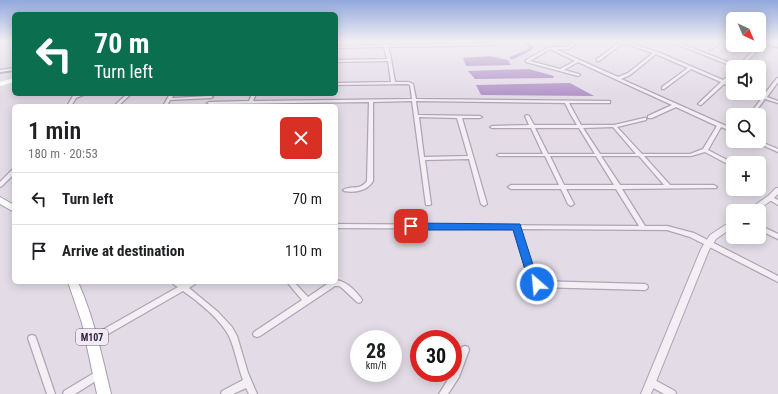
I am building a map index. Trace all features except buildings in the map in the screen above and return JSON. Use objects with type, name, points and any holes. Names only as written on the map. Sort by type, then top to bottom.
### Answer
[{"type":"main road","points":[[0,84],[12,81]]},
{"type":"main road","points":[[0,200],[12,208]]},
{"type":"main road","name":"M107","points":[[74,284],[93,338],[104,394]]},
{"type":"street","points":[[528,59],[527,60],[578,76]]},
{"type":"street","points":[[575,59],[726,128]]},
{"type":"street","points":[[618,79],[629,74],[647,59]]},
{"type":"street","points":[[670,59],[726,83]]},
{"type":"street","points":[[338,62],[389,60],[393,83]]},
{"type":"street","points":[[561,70],[578,61]]},
{"type":"street","points":[[664,88],[690,68]]},
{"type":"street","points":[[0,71],[12,69]]},
{"type":"street","points":[[700,104],[726,79]]},
{"type":"street","points":[[766,94],[778,79]]},
{"type":"street","points":[[338,84],[409,83],[412,85],[428,204]]},
{"type":"street","points":[[70,104],[74,97],[77,96]]},
{"type":"street","points":[[118,104],[127,96]]},
{"type":"street","points":[[165,104],[171,96]]},
{"type":"street","points":[[169,99],[200,96]]},
{"type":"street","points":[[252,102],[254,96]]},
{"type":"street","points":[[766,98],[778,102]]},
{"type":"street","points":[[208,104],[415,100],[567,103],[609,102]]},
{"type":"street","points":[[346,190],[361,189],[369,184],[370,181],[371,101]]},
{"type":"street","points":[[567,103],[597,156],[643,227]]},
{"type":"street","points":[[650,117],[676,105]]},
{"type":"street","points":[[417,116],[480,117]]},
{"type":"street","points":[[459,116],[484,204]]},
{"type":"street","points":[[527,116],[572,204]]},
{"type":"street","points":[[492,127],[614,126],[644,119]]},
{"type":"street","points":[[499,155],[691,155],[705,150],[720,125]]},
{"type":"street","points":[[614,126],[669,188]]},
{"type":"street","points":[[766,146],[778,151]]},
{"type":"street","points":[[705,150],[726,160]]},
{"type":"street","points":[[422,159],[470,157]]},
{"type":"street","points":[[0,185],[12,173]]},
{"type":"street","points":[[511,187],[714,187]]},
{"type":"street","points":[[761,204],[778,190]]},
{"type":"street","points":[[770,198],[778,203]]},
{"type":"street","points":[[338,226],[643,227],[676,229],[708,242],[778,279]]},
{"type":"street","points":[[516,227],[532,280],[537,284],[645,287]]},
{"type":"street","points":[[646,394],[708,242],[726,228]]},
{"type":"street","points":[[766,231],[778,238]]},
{"type":"street","points":[[338,282],[345,286],[359,300]]},
{"type":"street","points":[[179,284],[185,287],[225,323],[232,334],[253,394]]},
{"type":"street","points":[[93,338],[190,284]]},
{"type":"street","points":[[292,284],[307,301]]},
{"type":"street","points":[[257,334],[332,284]]},
{"type":"street","points":[[32,338],[51,394]]},
{"type":"street","points":[[443,394],[456,374],[465,350]]},
{"type":"street","points":[[67,394],[100,374]]},
{"type":"street","points":[[224,394],[248,382]]},
{"type":"street","points":[[651,382],[672,394]]},
{"type":"shaded area","points":[[464,59],[505,59],[508,60],[511,65],[466,66]]},
{"type":"shaded area","points":[[529,69],[554,76],[553,78],[475,79],[468,71]]},
{"type":"shaded area","points":[[570,83],[594,96],[481,95],[476,85]]},
{"type":"waterway","points":[[0,73],[12,71]]},
{"type":"route","points":[[411,226],[516,227],[532,280],[537,284]]}]
